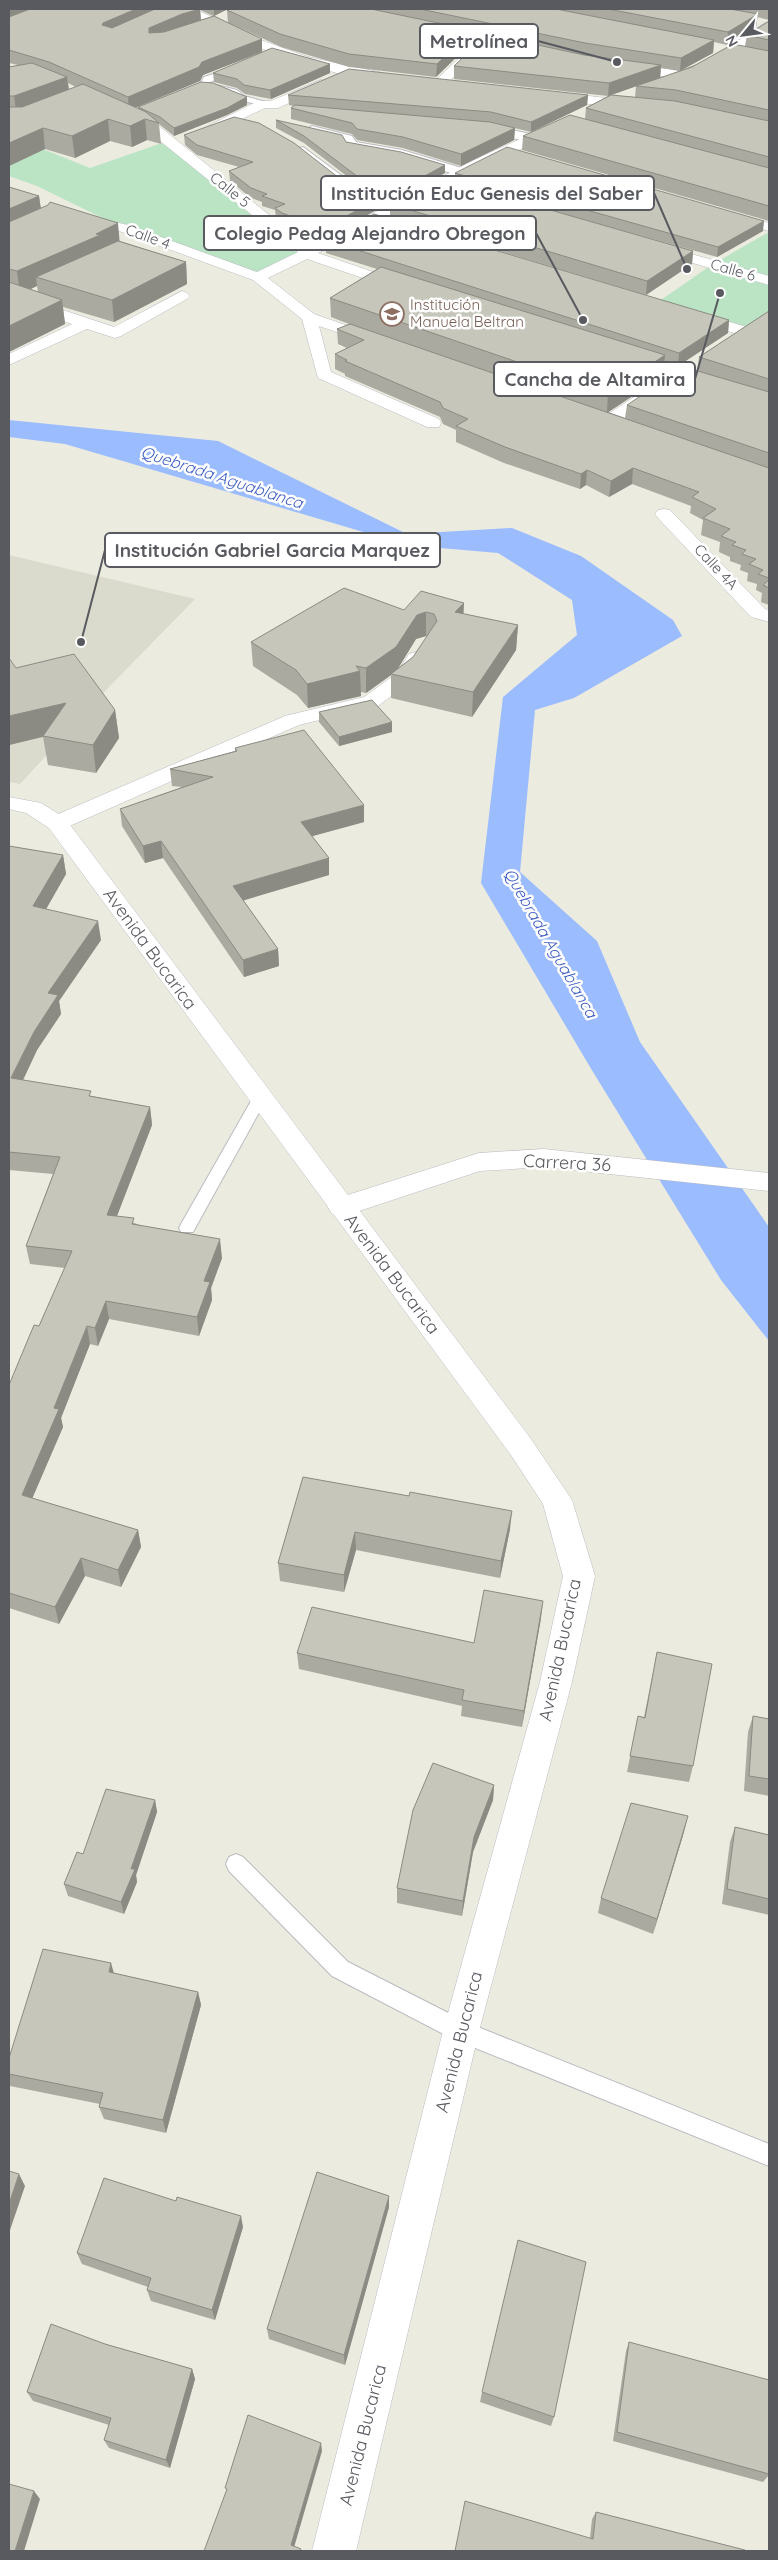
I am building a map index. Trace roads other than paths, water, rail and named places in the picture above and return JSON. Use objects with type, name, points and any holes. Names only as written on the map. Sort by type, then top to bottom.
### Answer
[{"type":"street","points":[[186,9],[273,54],[348,73],[394,78]]},
{"type":"street","points":[[195,27],[227,17]]},
{"type":"street","points":[[750,20],[769,25]]},
{"type":"street","points":[[660,84],[686,75],[731,52],[769,25]]},
{"type":"street","points":[[425,28],[529,51]]},
{"type":"street","points":[[460,85],[435,83],[483,42]]},
{"type":"street","points":[[712,48],[750,56]]},
{"type":"street","points":[[610,66],[686,75]]},
{"type":"street","points":[[173,143],[348,73]]},
{"type":"street","points":[[584,115],[608,102],[634,93]]},
{"type":"street","points":[[539,94],[646,106]]},
{"type":"street","points":[[268,105],[293,112]]},
{"type":"street","name":"Calle 5","points":[[110,108],[131,113],[154,128],[309,254],[322,261],[416,291]]},
{"type":"street","points":[[233,120],[257,125]]},
{"type":"street","points":[[258,277],[309,254],[461,172],[530,138],[568,123]]},
{"type":"street","points":[[471,126],[490,128],[530,138]]},
{"type":"street","points":[[304,128],[348,139],[351,145],[390,154],[402,154],[461,172]]},
{"type":"street","points":[[292,144],[357,193],[396,207]]},
{"type":"street","points":[[507,151],[526,157]]},
{"type":"street","points":[[438,184],[457,190]]},
{"type":"street","points":[[713,211],[769,227]]},
{"type":"street","name":"Calle 4","points":[[69,216],[123,228],[258,277],[308,317],[393,347]]},
{"type":"street","points":[[372,219],[391,225]]},
{"type":"street","name":"Calle 6","points":[[646,245],[769,281]]},
{"type":"street","points":[[14,299],[37,293]]},
{"type":"street","points":[[14,299],[115,333],[182,296]]},
{"type":"street","points":[[681,312],[744,331]]},
{"type":"street","points":[[308,317],[324,375],[433,423]]},
{"type":"street","points":[[728,342],[761,320]]},
{"type":"street","points":[[9,360],[84,324]]},
{"type":"street","points":[[613,353],[769,402]]},
{"type":"street","points":[[608,422],[696,363]]},
{"type":"street","points":[[590,415],[626,428]]},
{"type":"street","name":"Calle 4A","points":[[664,514],[708,558],[758,613],[769,616]]},
{"type":"street","points":[[57,823],[292,720],[371,702],[404,677],[425,644]]},
{"type":"street","name":"Avenida Bucarica","points":[[9,803],[33,808],[57,823],[521,1447],[557,1500],[579,1576],[556,1682],[461,2031],[334,2551]]},
{"type":"street","name":"Carrera 36","points":[[341,1207],[479,1162],[544,1158],[769,1182]]},
{"type":"lane","points":[[195,88],[204,84],[207,79],[241,67]]},
{"type":"lane","points":[[204,84],[234,92],[241,98],[268,105]]},
{"type":"lane","points":[[187,1228],[260,1098]]},
{"type":"lane","points":[[236,1864],[340,1969],[461,2031],[769,2155]]},
{"type":"water","name":"Quebrada Aguablanca","points":[[9,420],[218,441],[407,534],[512,528],[581,556],[673,620],[682,636],[574,698],[535,710],[520,872],[597,941],[640,1042],[769,1227],[769,1341],[721,1280],[593,1072],[481,883],[503,697],[577,635],[572,600],[498,553],[394,544],[394,541],[65,444],[9,437]]},
{"type":"place","name":"Metrolínea","points":[[617,62]]},
{"type":"place","name":"Institución Educ Genesis del Saber","points":[[687,269]]},
{"type":"place","name":"Cancha de Altamira","points":[[720,293]]},
{"type":"place","name":"Institución Manuela Beltran","points":[[392,314]]},
{"type":"place","name":"Colegio Pedag Alejandro Obregon","points":[[583,320]]},
{"type":"place","name":"Institución Gabriel Garcia Marquez","points":[[81,642]]}]
